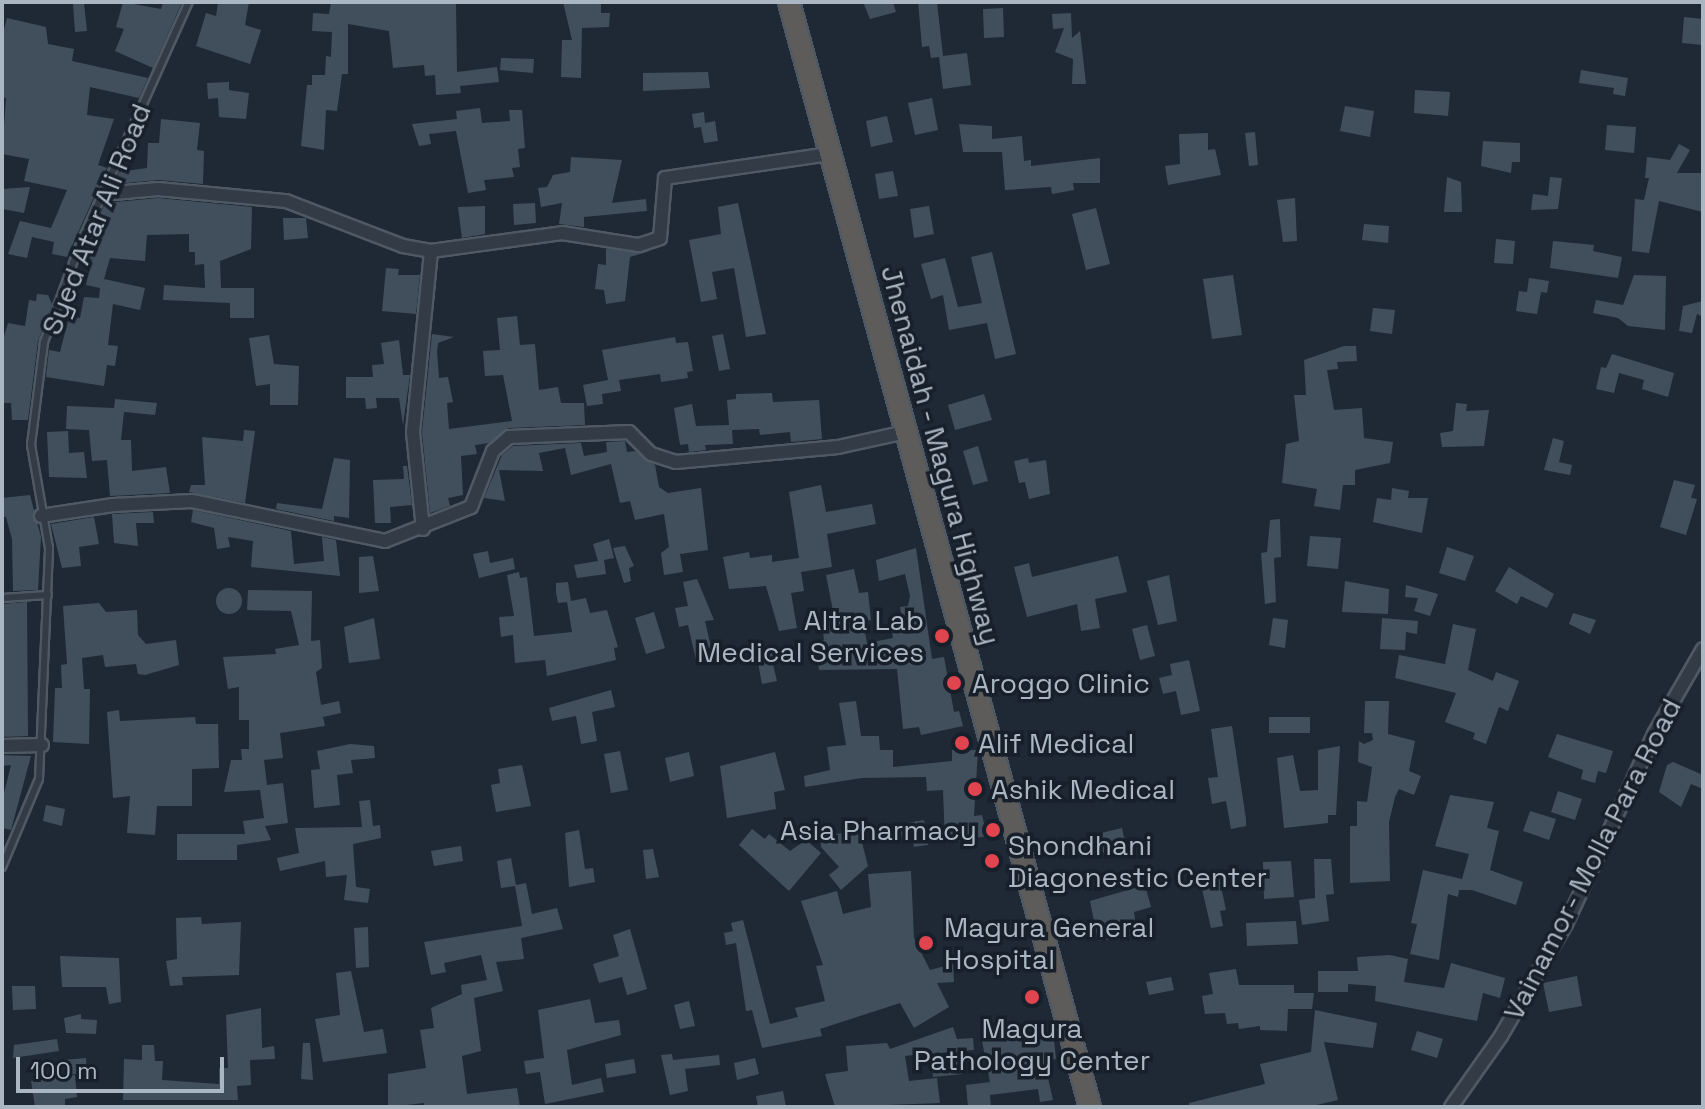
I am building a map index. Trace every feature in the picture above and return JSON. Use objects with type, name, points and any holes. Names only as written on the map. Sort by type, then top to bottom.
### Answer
[{"type":"highway","name":"Jhenaidah - Magura Highway","points":[[789,2],[1090,1107]]},
{"type":"street","points":[[103,194],[158,189],[286,201],[403,246],[431,251],[562,233],[654,243],[660,238],[665,178],[830,154]]},
{"type":"street","points":[[423,529],[413,432],[431,251]]},
{"type":"street","points":[[41,516],[113,505],[192,501],[385,541],[423,529],[471,507],[493,451],[509,437],[629,432],[651,454],[676,462],[838,447],[906,432]]},
{"type":"street","name":"Vainamor- Molla Para Road","points":[[1451,1107],[1501,1036],[1566,924],[1654,734],[1703,649]]},
{"type":"street","points":[[2,746],[42,745]]},
{"type":"lane","name":"Syed Atar Ali Road","points":[[2,867],[39,779],[42,745],[49,548],[31,445],[44,342],[103,194],[189,2]]},
{"type":"lane","points":[[2,598],[48,595]]},
{"type":"building","points":[[123,2],[161,9],[163,2],[182,2],[153,68],[115,51],[124,29],[116,27]]},
{"type":"building","points":[[218,2],[249,2],[245,25],[261,30],[250,64],[196,46],[206,13],[216,16]]},
{"type":"building","points":[[331,2],[456,2],[457,72],[497,67],[499,82],[460,86],[461,93],[436,95],[435,75],[425,76],[424,65],[393,68],[389,31],[348,24],[348,74],[342,74],[337,111],[326,110],[324,150],[301,146],[307,85],[312,85],[312,75],[325,75],[326,56],[331,57],[332,32],[312,31],[313,13],[329,14]]},
{"type":"building","points":[[563,2],[601,4],[601,13],[610,13],[609,27],[582,28],[581,78],[561,77],[562,40],[572,40]]},
{"type":"building","points":[[863,2],[893,2],[896,12],[870,19]]},
{"type":"building","points":[[918,2],[937,2],[943,56],[967,53],[971,85],[943,89],[939,57],[931,58],[929,46],[922,47]]},
{"type":"building","points":[[84,3],[87,31],[75,32],[73,4]]},
{"type":"building","points":[[1003,8],[1004,37],[984,38],[983,9]]},
{"type":"building","points":[[1071,13],[1072,38],[1080,31],[1086,84],[1072,84],[1073,59],[1055,52],[1064,28],[1053,29],[1052,14]]},
{"type":"building","points":[[1684,17],[1703,19],[1703,45],[1682,43]]},
{"type":"building","points":[[7,18],[46,27],[48,44],[74,49],[72,61],[148,78],[139,98],[90,87],[87,115],[114,119],[98,165],[107,168],[67,257],[52,254],[54,242],[32,237],[27,258],[8,254],[20,221],[51,228],[67,190],[24,181],[29,159],[2,154],[6,98],[2,97],[2,37]]},
{"type":"building","points":[[501,58],[534,59],[533,73],[500,70]]},
{"type":"building","points":[[1581,70],[1628,78],[1625,96],[1613,94],[1614,88],[1579,83]]},
{"type":"building","points":[[708,72],[710,88],[643,91],[643,73]]},
{"type":"building","points":[[229,82],[229,90],[249,93],[246,119],[219,117],[218,98],[208,99],[207,83]]},
{"type":"building","points":[[1415,90],[1450,92],[1448,116],[1414,113]]},
{"type":"building","points":[[932,98],[938,130],[915,135],[908,103]]},
{"type":"building","points":[[1345,106],[1374,111],[1370,137],[1340,131]]},
{"type":"building","points":[[480,108],[482,123],[510,121],[509,110],[522,110],[525,148],[518,149],[520,167],[512,168],[514,177],[484,180],[486,190],[468,193],[456,131],[429,134],[431,144],[419,146],[412,124],[457,119],[456,111]]},
{"type":"building","points":[[704,112],[705,123],[715,121],[718,141],[704,143],[701,127],[694,128],[692,114]]},
{"type":"building","points":[[887,116],[893,142],[871,147],[866,121]]},
{"type":"building","points":[[161,119],[200,123],[197,150],[204,151],[203,184],[159,180],[114,184],[119,172],[147,168],[148,143],[159,143]]},
{"type":"building","points":[[959,124],[992,126],[992,139],[1022,136],[1024,161],[1031,160],[1031,166],[1100,158],[1100,183],[1073,183],[1074,190],[1052,194],[1051,187],[1005,190],[1002,152],[963,152]]},
{"type":"building","points":[[1607,125],[1636,127],[1634,153],[1605,150]]},
{"type":"building","points":[[1255,132],[1258,165],[1249,166],[1245,133]]},
{"type":"building","points":[[1208,133],[1208,150],[1215,149],[1221,175],[1168,185],[1165,166],[1180,164],[1179,134]]},
{"type":"building","points":[[1483,141],[1520,143],[1520,162],[1512,162],[1511,173],[1481,166]]},
{"type":"building","points":[[1679,144],[1690,150],[1677,173],[1703,173],[1703,212],[1659,201],[1649,253],[1632,251],[1635,199],[1644,200],[1649,178],[1645,178],[1647,157],[1670,160]]},
{"type":"building","points":[[571,157],[622,160],[612,203],[646,199],[647,211],[584,217],[584,227],[559,224],[562,203],[541,207],[538,188],[547,187],[553,175],[570,172]]},
{"type":"building","points":[[893,171],[898,196],[879,199],[875,174]]},
{"type":"building","points":[[1447,177],[1461,182],[1462,212],[1444,212]]},
{"type":"building","points":[[1550,177],[1562,178],[1558,209],[1531,210],[1533,194],[1548,196]]},
{"type":"building","points":[[30,187],[24,213],[2,209],[2,189]]},
{"type":"building","points":[[158,198],[252,207],[251,249],[220,261],[221,288],[254,288],[254,318],[230,318],[230,303],[163,300],[164,285],[205,288],[204,264],[195,265],[195,252],[189,252],[189,234],[147,235],[145,261],[110,258],[104,279],[145,288],[140,310],[113,304],[108,345],[118,346],[115,366],[107,365],[104,386],[46,377],[49,350],[60,352],[69,317],[80,318],[84,297],[99,298],[100,288],[86,285],[92,259],[82,257],[105,203]]},
{"type":"building","points":[[1295,198],[1297,241],[1283,242],[1277,200]]},
{"type":"building","points":[[535,203],[536,223],[514,225],[513,204]]},
{"type":"building","points":[[738,203],[766,334],[746,337],[734,268],[712,272],[717,299],[701,302],[689,240],[721,234],[718,207]]},
{"type":"building","points":[[485,206],[485,234],[462,238],[458,207]]},
{"type":"building","points":[[929,206],[934,234],[914,238],[910,209]]},
{"type":"building","points":[[1096,208],[1110,264],[1086,270],[1072,214]]},
{"type":"building","points":[[283,218],[306,218],[308,238],[284,240]]},
{"type":"building","points":[[1364,224],[1389,226],[1388,243],[1362,240]]},
{"type":"building","points":[[1496,239],[1515,241],[1513,264],[1494,263]]},
{"type":"building","points":[[1553,241],[1594,245],[1593,251],[1622,257],[1618,278],[1550,268]]},
{"type":"building","points":[[606,249],[650,251],[630,257],[625,301],[606,304],[604,290],[595,289],[598,264],[606,265]]},
{"type":"building","points":[[992,252],[1016,354],[995,359],[987,323],[949,330],[943,295],[931,299],[921,264],[945,258],[958,307],[982,303],[971,257]]},
{"type":"building","points":[[386,268],[399,269],[398,275],[420,275],[416,314],[382,311]]},
{"type":"building","points":[[1233,275],[1242,335],[1212,339],[1203,279]]},
{"type":"building","points":[[1634,275],[1666,276],[1665,330],[1628,326],[1618,318],[1593,313],[1596,300],[1623,305]]},
{"type":"building","points":[[1529,278],[1549,281],[1547,293],[1541,292],[1537,314],[1516,311],[1519,291],[1527,292]]},
{"type":"building","points":[[37,294],[48,295],[52,304],[38,341],[28,420],[12,420],[11,403],[2,403],[2,343],[8,323],[25,326],[29,300],[36,301]]},
{"type":"building","points":[[1703,301],[1703,317],[1697,314],[1692,333],[1679,331],[1683,306]]},
{"type":"building","points":[[1373,308],[1395,310],[1392,334],[1370,331]]},
{"type":"building","points":[[517,316],[520,345],[535,344],[539,390],[558,387],[561,403],[584,403],[585,425],[509,428],[489,443],[475,445],[477,454],[461,456],[463,495],[448,498],[450,506],[430,513],[422,432],[432,334],[454,337],[438,343],[437,352],[439,378],[448,377],[453,402],[447,403],[449,429],[512,421],[503,375],[485,376],[483,351],[500,350],[497,318]]},
{"type":"building","points":[[723,334],[730,369],[719,371],[712,336]]},
{"type":"building","points":[[269,335],[274,364],[299,366],[298,405],[270,405],[270,384],[256,386],[249,338]]},
{"type":"building","points":[[675,337],[676,343],[688,342],[693,371],[687,372],[688,378],[661,382],[660,374],[619,380],[621,391],[602,394],[603,404],[587,406],[583,385],[608,380],[602,350]]},
{"type":"building","points":[[399,340],[403,375],[410,375],[403,425],[399,398],[376,398],[377,408],[366,409],[365,398],[346,398],[346,377],[373,377],[372,365],[384,364],[381,343]]},
{"type":"building","points":[[1344,346],[1356,346],[1357,361],[1337,362],[1338,369],[1327,370],[1334,410],[1362,408],[1364,438],[1393,442],[1390,463],[1355,470],[1355,485],[1343,485],[1340,510],[1314,506],[1317,489],[1282,483],[1286,444],[1299,441],[1294,395],[1306,395],[1304,360]]},
{"type":"building","points":[[1612,354],[1674,373],[1668,397],[1642,389],[1644,380],[1619,373],[1614,393],[1596,389],[1601,367],[1606,368]]},
{"type":"building","points":[[772,393],[773,402],[819,400],[822,439],[791,442],[790,432],[760,435],[759,429],[732,430],[733,444],[705,445],[706,450],[689,452],[688,444],[680,445],[674,408],[692,404],[696,426],[729,425],[727,400],[736,399],[736,394]]},
{"type":"building","points":[[984,394],[992,420],[955,430],[948,405]]},
{"type":"building","points":[[115,399],[157,403],[155,415],[124,412],[121,440],[131,440],[132,471],[166,467],[170,493],[110,496],[107,460],[92,461],[89,430],[66,429],[67,406],[114,408]]},
{"type":"building","points":[[1456,403],[1467,404],[1466,411],[1489,410],[1484,446],[1442,447],[1440,433],[1453,431]]},
{"type":"building","points":[[244,430],[255,431],[245,503],[189,492],[191,485],[205,485],[202,437],[243,441]]},
{"type":"building","points":[[68,431],[69,453],[84,452],[87,478],[49,477],[47,432]]},
{"type":"building","points":[[1553,438],[1564,441],[1559,462],[1572,465],[1570,475],[1544,470]]},
{"type":"building","points":[[625,441],[627,452],[635,451],[655,465],[659,487],[668,493],[701,488],[708,550],[680,554],[683,572],[664,575],[661,553],[669,547],[664,514],[635,520],[630,501],[620,503],[611,464],[571,475],[565,448],[539,453],[543,471],[499,470],[505,501],[484,498],[502,455],[513,446],[581,443],[584,456],[607,452],[606,442]]},
{"type":"building","points":[[978,446],[988,481],[973,485],[963,451]]},
{"type":"building","points":[[334,458],[350,460],[349,518],[334,516],[334,521],[276,509],[277,503],[322,509]]},
{"type":"building","points":[[1028,458],[1029,463],[1046,460],[1050,494],[1029,499],[1025,482],[1019,483],[1014,461]]},
{"type":"building","points":[[403,466],[407,466],[412,505],[390,507],[391,523],[375,523],[373,480],[404,479]]},
{"type":"building","points":[[1674,480],[1695,485],[1691,498],[1697,499],[1686,535],[1660,527]]},
{"type":"building","points":[[821,485],[826,512],[872,504],[876,524],[827,534],[832,567],[801,572],[804,591],[791,593],[797,628],[779,631],[766,586],[729,589],[723,557],[749,552],[750,558],[772,555],[772,562],[799,558],[789,492]]},
{"type":"building","points":[[1392,488],[1409,491],[1408,498],[1428,498],[1422,533],[1373,522],[1377,498],[1391,500]]},
{"type":"building","points":[[30,495],[41,537],[38,590],[13,591],[12,539],[6,517],[2,517],[2,498]]},
{"type":"building","points":[[193,510],[291,531],[294,564],[324,561],[322,537],[336,540],[340,576],[251,567],[253,541],[228,537],[230,547],[217,549],[214,528],[191,522]]},
{"type":"building","points":[[153,512],[154,523],[136,523],[138,546],[114,543],[112,514]]},
{"type":"building","points":[[94,517],[99,544],[79,547],[81,566],[62,568],[51,524]]},
{"type":"building","points":[[1280,519],[1281,557],[1274,558],[1276,602],[1265,604],[1261,553],[1267,552],[1270,520]]},
{"type":"building","points":[[1310,536],[1341,538],[1338,569],[1307,566]]},
{"type":"building","points":[[609,539],[614,558],[604,560],[606,574],[577,578],[574,565],[598,561],[593,544]]},
{"type":"building","points":[[625,546],[634,566],[629,568],[631,581],[624,583],[613,548]]},
{"type":"building","points":[[1447,547],[1474,556],[1465,581],[1439,573]]},
{"type":"building","points":[[916,548],[932,659],[944,657],[954,712],[959,711],[963,726],[921,735],[919,727],[903,729],[897,669],[819,670],[815,642],[824,640],[821,618],[834,616],[826,575],[854,569],[859,593],[868,592],[871,620],[863,621],[867,643],[893,638],[890,620],[902,619],[900,607],[908,606],[910,596],[905,574],[879,581],[876,560]]},
{"type":"building","points":[[488,551],[490,563],[513,558],[515,569],[479,578],[473,554]]},
{"type":"building","points":[[373,556],[379,591],[359,593],[359,557]]},
{"type":"building","points":[[1118,556],[1127,592],[1095,599],[1100,628],[1081,631],[1077,604],[1027,617],[1014,567],[1029,563],[1032,577]]},
{"type":"building","points":[[1509,567],[1554,594],[1547,608],[1521,596],[1517,604],[1495,591]]},
{"type":"building","points":[[519,572],[520,578],[527,577],[534,636],[572,632],[567,602],[558,603],[556,592],[556,583],[568,582],[571,601],[586,598],[590,613],[607,610],[618,647],[614,648],[616,660],[547,676],[545,660],[515,663],[513,635],[501,637],[499,617],[514,616],[507,575]]},
{"type":"building","points":[[1169,575],[1177,621],[1158,625],[1147,581]]},
{"type":"building","points":[[697,579],[714,620],[705,621],[713,656],[696,660],[688,625],[679,627],[675,608],[688,606],[683,582]]},
{"type":"building","points":[[1345,581],[1389,589],[1388,614],[1342,612]]},
{"type":"building","points":[[1406,585],[1438,594],[1430,616],[1414,611],[1418,598],[1405,597]]},
{"type":"building","points":[[229,588],[238,592],[242,601],[238,610],[229,614],[220,610],[216,601],[220,592]]},
{"type":"building","points":[[248,590],[312,591],[311,641],[320,640],[322,668],[316,672],[321,705],[339,701],[341,713],[323,717],[325,726],[280,733],[283,758],[264,760],[267,785],[283,783],[288,823],[265,826],[271,840],[237,845],[237,860],[177,860],[177,834],[245,834],[243,821],[264,818],[260,790],[224,792],[231,760],[242,760],[241,749],[249,749],[249,720],[239,720],[239,687],[228,689],[223,657],[276,654],[275,649],[299,645],[291,611],[247,610]]},
{"type":"building","points":[[27,602],[28,736],[2,737],[2,604]]},
{"type":"building","points":[[99,603],[106,612],[137,610],[138,635],[146,644],[176,640],[179,665],[145,675],[138,674],[136,664],[105,667],[103,655],[82,658],[84,689],[90,689],[89,744],[53,742],[55,688],[62,688],[61,665],[67,664],[63,606]]},
{"type":"building","points":[[654,612],[665,648],[646,654],[635,618]]},
{"type":"building","points":[[1573,613],[1596,620],[1590,634],[1569,624]]},
{"type":"building","points":[[374,618],[380,659],[349,663],[344,627]]},
{"type":"building","points":[[1273,618],[1288,620],[1285,648],[1269,645]]},
{"type":"building","points":[[1382,618],[1418,621],[1417,634],[1406,632],[1405,650],[1380,649]]},
{"type":"building","points":[[1453,624],[1476,629],[1468,670],[1493,681],[1496,672],[1519,681],[1508,711],[1499,707],[1486,744],[1473,739],[1475,733],[1445,722],[1456,693],[1395,678],[1399,655],[1445,664]]},
{"type":"building","points":[[1147,625],[1155,656],[1140,660],[1132,629]]},
{"type":"building","points":[[778,647],[780,659],[772,660],[777,681],[762,684],[756,652]]},
{"type":"building","points":[[1189,660],[1200,711],[1181,715],[1176,691],[1163,694],[1159,678],[1172,675],[1170,664]]},
{"type":"building","points":[[611,690],[615,707],[592,712],[597,741],[581,744],[576,716],[552,721],[549,708]]},
{"type":"building","points":[[856,701],[861,736],[879,736],[880,750],[893,750],[893,767],[952,761],[952,750],[978,750],[974,816],[982,815],[987,836],[945,843],[943,790],[927,791],[926,777],[862,778],[805,787],[804,776],[830,770],[827,747],[846,745],[839,703]]},
{"type":"building","points":[[1365,701],[1389,701],[1388,734],[1415,741],[1409,771],[1421,776],[1414,795],[1399,789],[1395,797],[1389,822],[1390,881],[1350,883],[1350,826],[1357,826],[1357,801],[1367,802],[1372,767],[1358,762],[1359,741],[1364,744],[1373,740],[1372,733],[1364,733]]},
{"type":"building","points":[[119,710],[120,721],[195,717],[196,724],[218,724],[219,768],[192,769],[192,806],[157,806],[155,835],[127,833],[130,796],[113,798],[107,712]]},
{"type":"building","points":[[1269,717],[1310,717],[1310,733],[1269,733]]},
{"type":"building","points":[[1232,726],[1246,826],[1231,829],[1226,801],[1212,804],[1208,778],[1218,777],[1211,729]]},
{"type":"building","points":[[1557,734],[1613,751],[1606,773],[1598,771],[1595,783],[1581,779],[1583,770],[1548,757]]},
{"type":"building","points":[[350,744],[374,746],[375,758],[351,760],[353,773],[337,775],[340,805],[314,808],[311,770],[320,769],[317,751]]},
{"type":"building","points":[[1340,746],[1336,815],[1328,815],[1328,823],[1284,828],[1277,758],[1293,755],[1300,791],[1318,790],[1318,750]]},
{"type":"building","points":[[620,751],[628,790],[611,793],[604,754]]},
{"type":"building","points":[[689,752],[694,776],[670,782],[665,758]]},
{"type":"building","points":[[775,752],[785,790],[774,792],[776,809],[727,818],[720,766]]},
{"type":"building","points":[[2,755],[31,756],[11,830],[2,828],[2,801],[11,765],[2,766]]},
{"type":"building","points":[[1673,762],[1703,775],[1703,789],[1691,784],[1681,807],[1659,792],[1667,765]]},
{"type":"building","points":[[522,765],[531,806],[496,812],[491,785],[500,783],[498,769]]},
{"type":"building","points":[[1558,791],[1582,799],[1575,820],[1551,812]]},
{"type":"building","points":[[1450,795],[1494,802],[1487,828],[1499,831],[1490,870],[1523,882],[1516,905],[1472,890],[1459,890],[1458,897],[1448,894],[1439,960],[1410,954],[1417,924],[1411,923],[1423,870],[1462,879],[1469,854],[1435,846]]},
{"type":"building","points":[[370,800],[373,826],[380,825],[381,838],[353,844],[356,887],[370,889],[368,903],[344,900],[347,875],[326,877],[325,861],[280,871],[277,858],[299,853],[295,828],[362,827],[359,801]]},
{"type":"building","points":[[46,805],[65,809],[62,826],[43,821]]},
{"type":"building","points":[[1530,811],[1556,819],[1549,840],[1523,831]]},
{"type":"building","points":[[924,820],[928,845],[914,847],[912,837],[902,838],[900,824]]},
{"type":"building","points":[[1122,828],[1126,848],[1101,853],[1097,834]]},
{"type":"building","points":[[752,829],[765,839],[769,834],[790,851],[806,840],[821,853],[789,891],[739,845]]},
{"type":"building","points":[[579,830],[585,869],[593,868],[595,882],[569,887],[565,833]]},
{"type":"building","points":[[859,831],[868,866],[841,890],[829,875],[839,867],[821,847],[820,836]]},
{"type":"building","points":[[461,846],[463,861],[434,866],[431,851]]},
{"type":"building","points":[[653,849],[659,877],[646,879],[643,850]]},
{"type":"building","points":[[511,858],[516,885],[526,883],[532,914],[557,908],[563,929],[521,938],[524,959],[496,962],[503,991],[474,998],[481,1051],[462,1056],[467,1094],[517,1088],[520,1107],[424,1107],[424,1103],[388,1107],[388,1074],[426,1068],[420,1030],[434,1028],[431,1008],[462,994],[461,985],[487,980],[481,955],[444,963],[446,972],[431,975],[424,942],[522,926],[515,886],[501,888],[497,861]]},
{"type":"building","points":[[1314,859],[1331,859],[1334,894],[1326,895],[1329,921],[1302,925],[1299,900],[1315,898]]},
{"type":"building","points":[[1291,861],[1294,897],[1264,899],[1263,862]]},
{"type":"building","name":"Magura General Hospital","points":[[911,871],[914,938],[930,970],[953,964],[954,982],[937,983],[949,1007],[914,1028],[900,1003],[820,1029],[822,1036],[762,1048],[752,1010],[746,1011],[736,943],[726,945],[724,933],[733,931],[731,923],[743,920],[770,1024],[798,1017],[795,1008],[825,1001],[816,966],[823,965],[801,901],[837,891],[843,914],[871,907],[868,874]]},
{"type":"building","points":[[1218,872],[1226,910],[1220,911],[1223,926],[1211,928],[1199,876]]},
{"type":"building","points":[[1145,885],[1151,907],[1134,912],[1137,935],[1098,941],[1090,901]]},
{"type":"building","points":[[201,917],[202,924],[241,922],[239,975],[182,977],[183,985],[170,986],[166,961],[177,959],[176,918]]},
{"type":"building","points":[[1296,921],[1298,944],[1247,946],[1246,923]]},
{"type":"building","points":[[368,927],[369,967],[356,968],[354,928]]},
{"type":"building","points":[[630,929],[647,989],[627,995],[622,977],[599,983],[593,964],[619,956],[613,935]]},
{"type":"building","points":[[1390,955],[1408,959],[1404,982],[1444,988],[1451,963],[1505,978],[1500,998],[1483,993],[1477,1021],[1375,1001],[1376,986],[1348,984],[1348,992],[1318,992],[1318,971],[1358,971],[1357,957]]},
{"type":"building","points":[[60,956],[119,958],[121,1002],[109,1004],[106,987],[62,987]]},
{"type":"building","points":[[1236,969],[1239,985],[1294,985],[1294,993],[1314,993],[1312,1009],[1288,1009],[1287,1031],[1260,1030],[1260,1026],[1239,1029],[1238,1023],[1227,1024],[1225,1013],[1205,1014],[1202,996],[1213,994],[1209,973]]},
{"type":"building","points":[[351,971],[364,1032],[383,1029],[387,1053],[323,1062],[315,1019],[340,1015],[336,973]]},
{"type":"building","points":[[1577,976],[1582,1006],[1549,1012],[1543,983]]},
{"type":"building","points":[[1171,977],[1174,990],[1149,995],[1146,982]]},
{"type":"building","points":[[12,986],[35,986],[36,1009],[13,1010]]},
{"type":"building","points":[[590,999],[595,1023],[619,1020],[621,1035],[567,1050],[572,1085],[601,1078],[604,1092],[545,1104],[540,1072],[526,1074],[524,1061],[544,1058],[538,1010]]},
{"type":"building","points":[[689,1001],[695,1026],[680,1029],[674,1005]]},
{"type":"building","points":[[261,1008],[262,1048],[274,1046],[275,1059],[250,1060],[251,1085],[237,1086],[238,1100],[123,1100],[124,1059],[142,1060],[142,1045],[154,1045],[155,1061],[163,1061],[162,1080],[219,1084],[219,1068],[228,1068],[226,1015]]},
{"type":"building","points":[[1315,1010],[1377,1023],[1373,1048],[1324,1042],[1338,1100],[1308,1107],[1189,1107],[1189,1103],[1265,1084],[1260,1064],[1311,1052]]},
{"type":"building","points":[[81,1014],[81,1019],[97,1020],[96,1034],[66,1033],[64,1018]]},
{"type":"building","points":[[953,1027],[957,1039],[973,1038],[974,1050],[960,1051],[962,1074],[933,1077],[931,1053],[905,1056],[909,1081],[937,1078],[940,1103],[835,1107],[825,1074],[848,1071],[846,1046],[887,1043],[890,1049]]},
{"type":"building","points":[[1017,1029],[1018,1037],[1044,1034],[1045,1041],[1054,1040],[1056,1059],[1044,1061],[1053,1100],[1040,1102],[1038,1089],[990,1095],[991,1107],[968,1107],[966,1085],[990,1082],[982,1041],[1003,1040],[1002,1031]]},
{"type":"building","points":[[1417,1031],[1443,1039],[1437,1058],[1411,1050]]},
{"type":"building","points":[[57,1039],[59,1051],[13,1058],[14,1045]]},
{"type":"building","points":[[303,1043],[310,1043],[313,1080],[301,1079]]},
{"type":"building","points":[[672,1054],[673,1060],[719,1055],[720,1065],[685,1069],[688,1091],[670,1095],[661,1055]]},
{"type":"building","points":[[86,1058],[87,1073],[66,1075],[63,1060]]},
{"type":"building","points":[[755,1058],[759,1074],[737,1080],[734,1063]]},
{"type":"building","points":[[634,1059],[636,1073],[607,1078],[605,1064]]},
{"type":"building","points":[[75,1075],[77,1097],[65,1099],[65,1107],[35,1107],[31,1081]]},
{"type":"building","points":[[783,1091],[786,1107],[758,1107],[756,1096]]},
{"type":"place","name":"Altra Lab Medical Services","points":[[942,636]]},
{"type":"place","name":"Aroggo Clinic","points":[[954,683]]},
{"type":"place","name":"Alif Medical","points":[[962,743]]},
{"type":"place","name":"Ashik Medical","points":[[975,789]]},
{"type":"place","name":"Asia Pharmacy","points":[[993,830]]},
{"type":"place","name":"Shondhani Diagonestic Center","points":[[992,861]]},
{"type":"place","name":"Magura General Hospital","points":[[926,943]]},
{"type":"place","name":"Magura Pathology Center","points":[[1032,997]]}]
